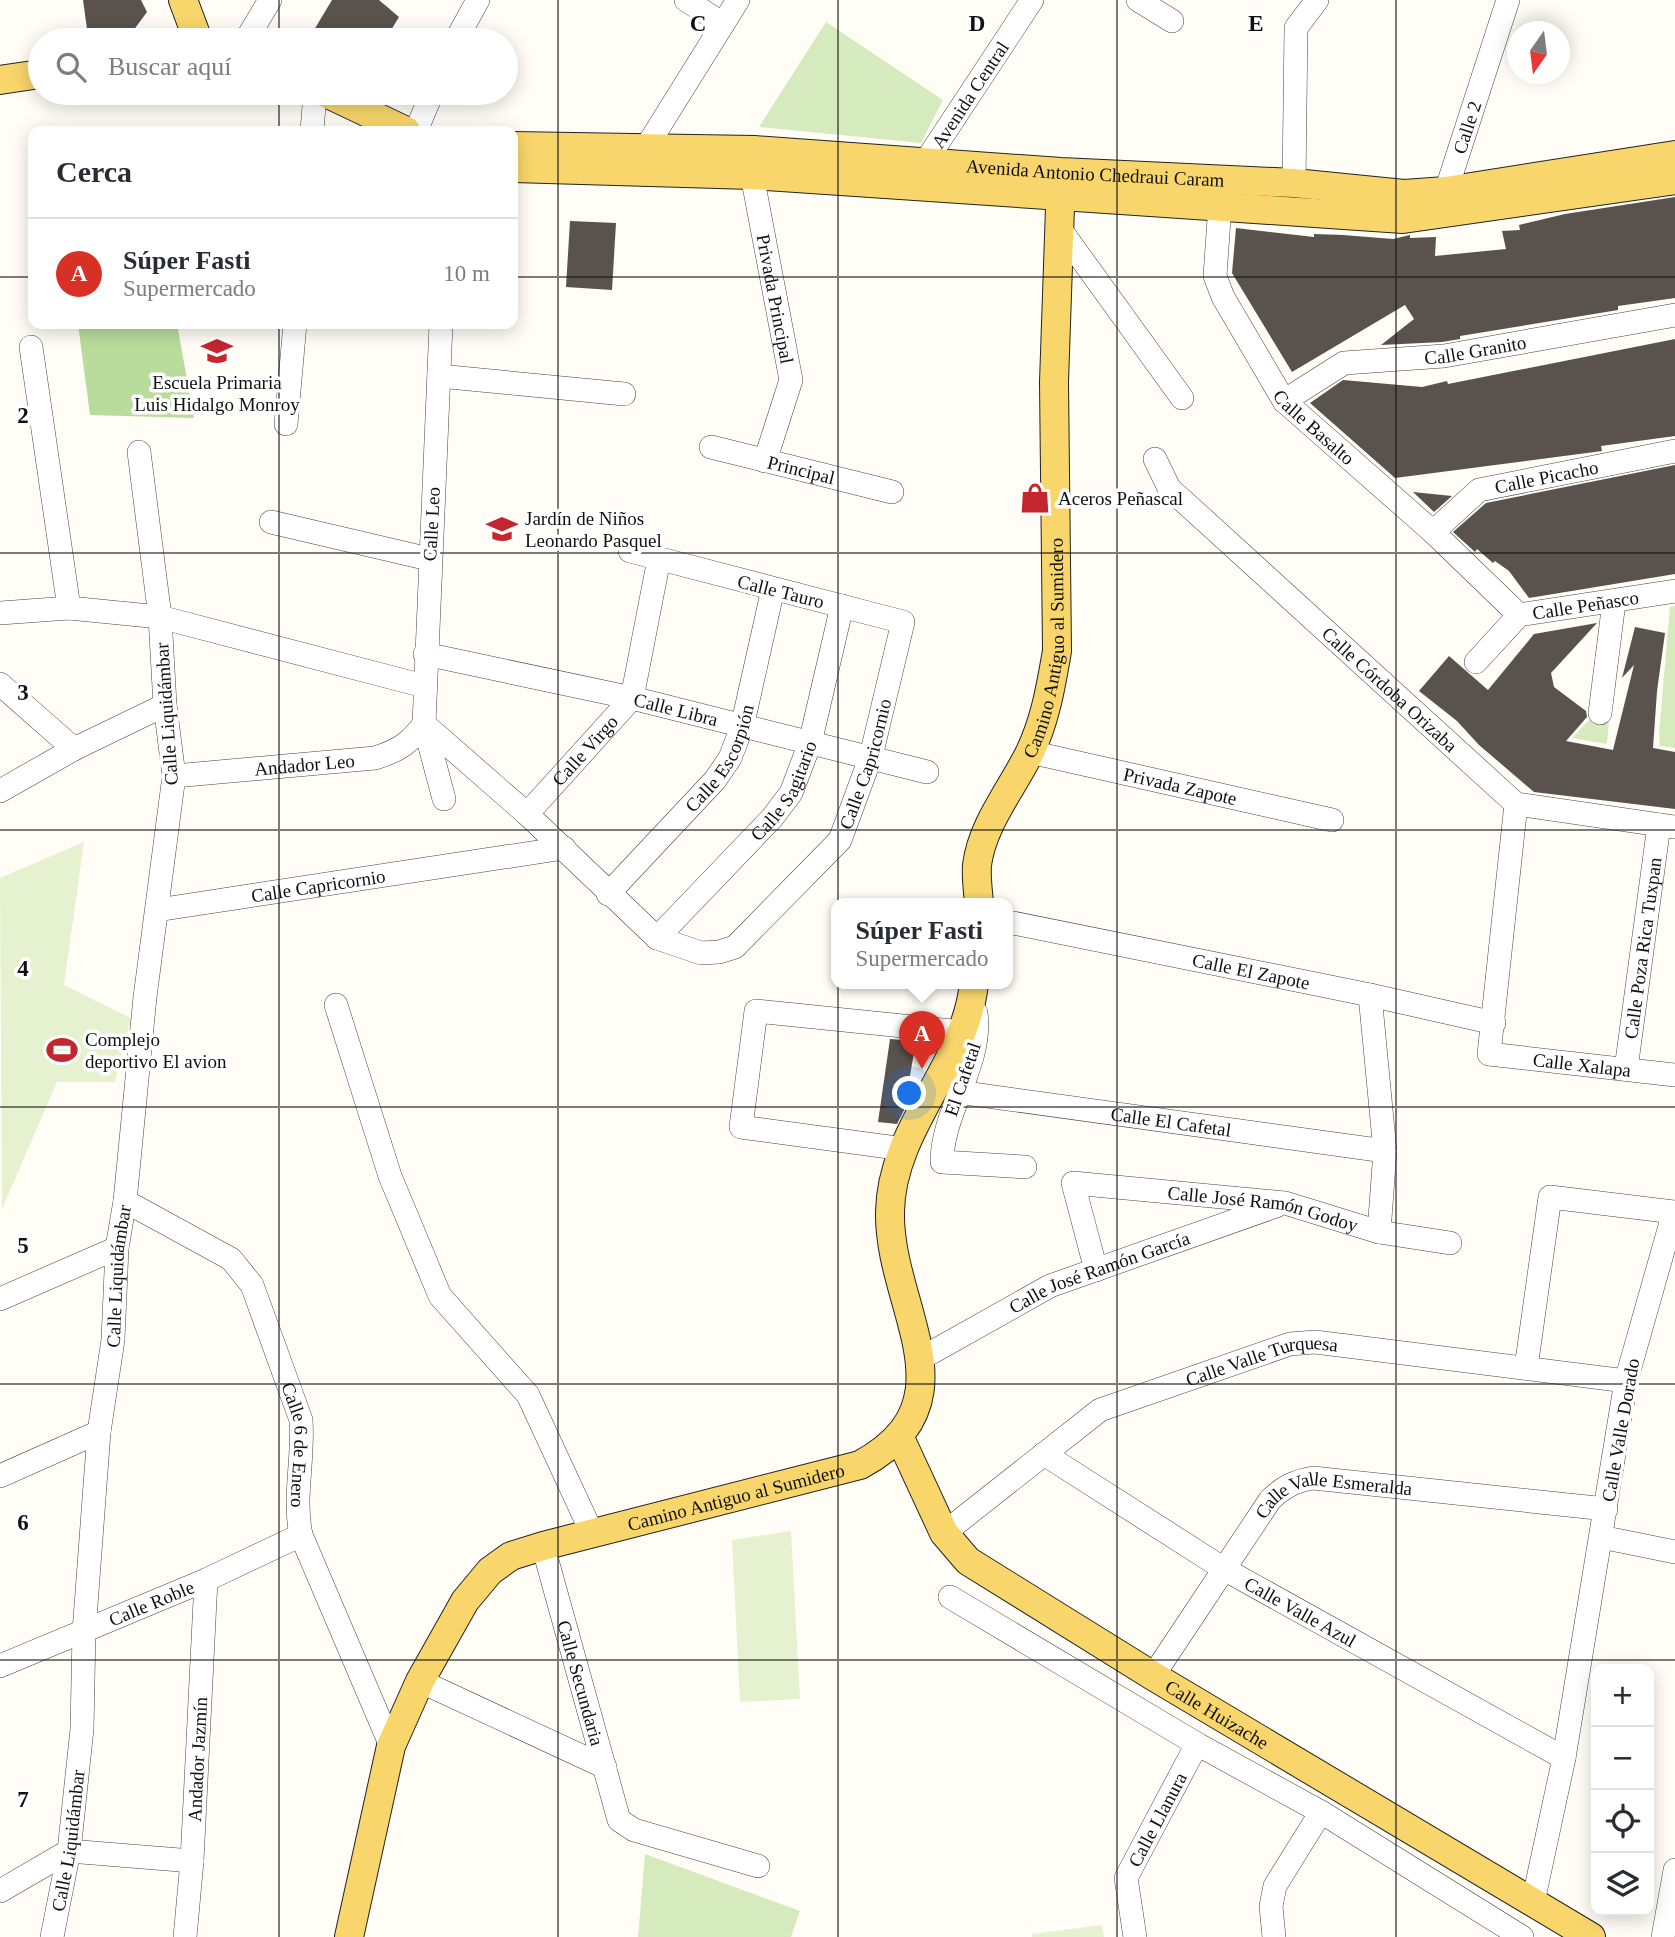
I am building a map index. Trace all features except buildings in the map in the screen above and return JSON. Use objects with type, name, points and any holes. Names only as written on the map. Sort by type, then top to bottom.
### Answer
[{"type":"main road","points":[[183,0],[194,28]]},
{"type":"main road","points":[[0,80],[28,76]]},
{"type":"main road","points":[[352,105],[396,126]]},
{"type":"main road","name":"Avenida Antonio Chedraui Caram","points":[[518,146],[647,146],[925,162],[1060,185]]},
{"type":"main road","name":"Avenida Antonio Chedraui Caram","points":[[518,168],[752,175],[909,188],[1060,185],[1221,192],[1403,219],[1446,203],[1675,155]]},
{"type":"main road","name":"Avenida Antonio Chedraui Caram","points":[[1221,192],[1294,183],[1404,194],[1446,203],[1675,180]]},
{"type":"main road","name":"Camino Antiguo al Sumidero","points":[[979,898],[977,868],[980,851],[1002,802],[1030,752],[1050,695],[1057,651],[1054,382],[1060,185]]},
{"type":"main road","name":"Camino Antiguo al Sumidero","points":[[349,1937],[391,1746],[420,1681],[465,1601],[490,1572],[511,1556],[543,1546],[860,1465],[881,1454],[900,1438],[914,1415],[921,1387],[920,1359],[891,1234],[894,1182],[904,1149],[962,1032],[974,990]]},
{"type":"main road","name":"Calle Huizache","points":[[900,1438],[944,1533],[968,1561],[1153,1676],[1591,1937]]},
{"type":"street","points":[[253,28],[270,0]]},
{"type":"street","points":[[463,28],[478,0]]},
{"type":"street","points":[[686,0],[723,24]]},
{"type":"street","points":[[647,146],[738,0]]},
{"type":"street","name":"Avenida Central","points":[[909,188],[1032,0]]},
{"type":"street","points":[[1138,0],[1172,21]]},
{"type":"street","points":[[1294,183],[1296,28],[1317,0]]},
{"type":"street","name":"Calle 2","points":[[1490,0],[1494,41]]},
{"type":"street","name":"Calle 2","points":[[1446,203],[1508,0]]},
{"type":"street","points":[[312,126],[314,105]]},
{"type":"street","points":[[418,126],[427,105]]},
{"type":"street","name":"Privada Principal","points":[[752,175],[791,380],[765,461]]},
{"type":"street","name":"Calle Basalto","points":[[1221,192],[1215,276],[1223,297],[1284,401],[1433,532],[1519,615]]},
{"type":"street","points":[[1060,229],[1182,398]]},
{"type":"street","name":"Calle Granito","points":[[1284,401],[1344,363],[1444,356],[1675,315]]},
{"type":"street","points":[[286,424],[295,329]]},
{"type":"street","name":"Calle Leo","points":[[441,329],[448,377],[429,559],[424,724],[444,799]]},
{"type":"street","points":[[31,347],[69,608]]},
{"type":"street","points":[[448,377],[624,394]]},
{"type":"street","name":"Principal","points":[[711,447],[892,492]]},
{"type":"street","name":"Calle Picacho","points":[[1433,532],[1479,490],[1675,451]]},
{"type":"street","name":"Calle Liquidámbar","points":[[52,1937],[69,1851],[82,1729],[85,1632],[99,1432],[113,1340],[117,1248],[125,1201],[145,997],[174,776],[164,705],[160,617],[139,452]]},
{"type":"street","name":"Calle Córdoba Orizaba","points":[[1155,459],[1169,488],[1516,804]]},
{"type":"street","points":[[271,522],[429,559]]},
{"type":"street","name":"Calle Tauro","points":[[630,551],[903,622]]},
{"type":"street","name":"Calle Virgo","points":[[527,814],[632,698],[659,559]]},
{"type":"street","name":"Calle Escorpión","points":[[608,894],[715,780],[730,758],[742,726],[773,589]]},
{"type":"street","name":"Calle Peñasco","points":[[1476,662],[1519,615],[1675,591]]},
{"type":"street","points":[[1600,713],[1614,602]]},
{"type":"street","name":"Calle Sagitario","points":[[657,938],[772,818],[791,793],[810,743],[842,606]]},
{"type":"street","points":[[0,612],[69,608],[160,617],[424,687]]},
{"type":"street","name":"Calle Capricornio","points":[[424,724],[527,814],[657,938],[701,953],[735,947],[840,840],[871,756],[903,622]]},
{"type":"street","name":"Calle Libra","points":[[425,654],[632,698],[928,772]]},
{"type":"street","points":[[0,684],[74,749]]},
{"type":"street","points":[[0,791],[74,749],[164,705]]},
{"type":"street","name":"Andador Leo","points":[[174,776],[375,758],[398,751],[413,740],[424,724]]},
{"type":"street","name":"Privada Zapote","points":[[1030,752],[1332,820]]},
{"type":"street","points":[[1494,1023],[1516,804],[1667,826]]},
{"type":"street","name":"Calle Poza Rica Tuxpan","points":[[1626,1069],[1667,826]]},
{"type":"street","name":"Calle Capricornio","points":[[157,910],[564,848]]},
{"type":"street","name":"Calle El Zapote","points":[[1013,923],[1370,995],[1494,1023]]},
{"type":"street","name":"El Cafetal","points":[[974,990],[976,1037],[947,1120],[942,1162],[1025,1167]]},
{"type":"street","points":[[1370,995],[1385,1151],[1379,1232]]},
{"type":"street","points":[[336,1005],[390,1176],[440,1296],[528,1395],[592,1533]]},
{"type":"street","points":[[904,1149],[741,1126],[757,1011],[962,1032]]},
{"type":"street","name":"Calle Xalapa","points":[[1494,1023],[1489,1054],[1675,1075]]},
{"type":"street","name":"Calle El Cafetal","points":[[958,1091],[1385,1151]]},
{"type":"street","name":"Calle José Ramón Godoy","points":[[1096,1270],[1073,1184],[1285,1203],[1379,1232],[1450,1244]]},
{"type":"street","name":"Calle Valle Dorado","points":[[1526,1368],[1550,1197],[1674,1212],[1626,1381],[1564,1758],[1533,1902]]},
{"type":"street","name":"Calle 6 de Enero","points":[[125,1201],[231,1259],[252,1285],[301,1420],[303,1441],[296,1509],[301,1535],[391,1746]]},
{"type":"street","name":"Calle José Ramón García","points":[[920,1359],[1050,1286],[1285,1203]]},
{"type":"street","points":[[0,1299],[117,1248]]},
{"type":"street","name":"Calle Valle Turquesa","points":[[944,1533],[1100,1410],[1290,1343],[1315,1342],[1626,1381]]},
{"type":"street","points":[[0,1476],[99,1432]]},
{"type":"street","name":"Calle Valle Azul","points":[[1044,1454],[1224,1569],[1564,1758]]},
{"type":"street","name":"Calle Valle Esmeralda","points":[[1153,1676],[1279,1491],[1289,1484],[1313,1478],[1606,1509]]},
{"type":"street","name":"Calle Roble","points":[[0,1665],[206,1580],[301,1535]]},
{"type":"street","points":[[1601,1537],[1675,1552]]},
{"type":"street","name":"Calle Secundaria","points":[[543,1546],[620,1820],[634,1830],[758,1866]]},
{"type":"street","name":"Andador Jazmín","points":[[185,1937],[192,1861],[206,1580]]},
{"type":"street","name":"Calle Huizache","points":[[950,1597],[1197,1744],[1321,1812],[1522,1937]]},
{"type":"street","points":[[420,1681],[605,1767]]},
{"type":"street","name":"Calle Llanura","points":[[1135,1937],[1126,1878],[1197,1744]]},
{"type":"street","points":[[1274,1937],[1271,1906],[1275,1886],[1321,1812]]},
{"type":"street","points":[[0,1891],[69,1851],[192,1861]]},
{"type":"street","points":[[1662,1937],[1675,1870]]},
{"type":"green space","points":[[826,22],[943,100],[921,143],[759,127]]},
{"type":"green space","points":[[79,329],[178,329],[194,418],[90,415]]},
{"type":"green space","points":[[1675,606],[1675,748],[1660,746],[1659,733],[1670,607]]},
{"type":"green space","points":[[1589,720],[1609,722],[1607,744],[1572,738]]},
{"type":"green space","name":"Complejo deportivo El avion","points":[[84,842],[64,985],[131,1018],[115,1082],[57,1082],[2,1209],[0,878]]},
{"type":"green space","points":[[791,1531],[800,1699],[740,1702],[732,1540]]},
{"type":"green space","points":[[645,1854],[800,1911],[791,1937],[638,1937]]},
{"type":"green space","points":[[1102,1925],[1104,1937],[1032,1937],[1032,1934]]},
{"type":"place","name":"Escuela Primaria Luis Hidalgo Monroy","points":[[217,351]]},
{"type":"place","name":"Aceros Peñascal","points":[[1035,498]]},
{"type":"place","name":"Jardín de Niños Leonardo Pasquel","points":[[502,529]]},
{"type":"place","name":"Complejo deportivo El avion","points":[[62,1050]]},
{"type":"place","name":"Súper Fasti","points":[[922,1069]]}]
